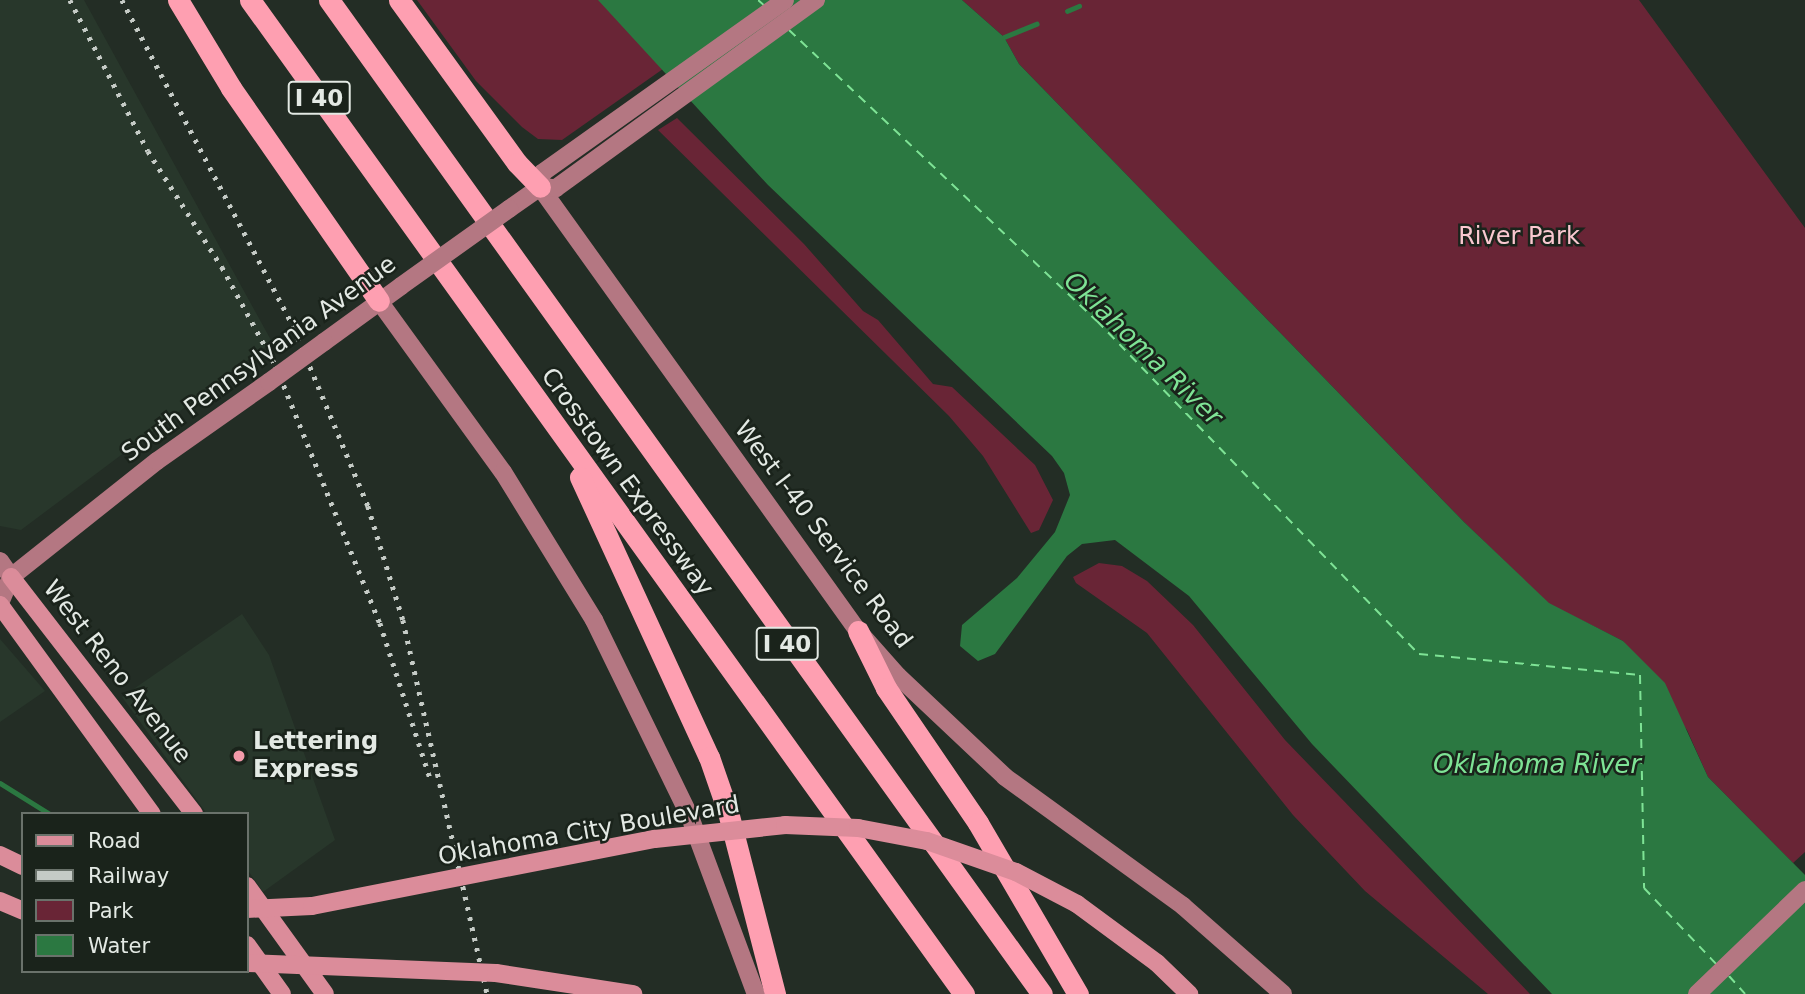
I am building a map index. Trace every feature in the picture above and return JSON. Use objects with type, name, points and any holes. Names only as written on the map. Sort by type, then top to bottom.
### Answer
[{"type":"highway","points":[[178,0],[231,88],[379,301]]},
{"type":"highway","name":"Crosstown Expressway","points":[[250,0],[964,994]]},
{"type":"highway","name":"Crosstown Expressway","points":[[329,0],[1042,994]]},
{"type":"highway","points":[[399,0],[517,163],[540,187]]},
{"type":"highway","points":[[562,436],[709,757],[775,994]]},
{"type":"highway","points":[[858,631],[886,688],[978,823],[1078,994]]},
{"type":"main road","name":"South Pennsylvania Avenue","points":[[540,187],[542,173],[785,0]]},
{"type":"main road","name":"South Pennsylvania Avenue","points":[[0,604],[6,577],[157,461],[540,187],[556,188],[817,0]]},
{"type":"main road","name":"West I-40 Service Road","points":[[540,187],[858,631],[942,721],[1005,777],[1183,906],[1283,994]]},
{"type":"main road","points":[[379,301],[503,472],[594,620],[690,817],[755,994]]},
{"type":"main road","name":"West Reno Avenue","points":[[0,561],[6,577],[192,812]]},
{"type":"main road","points":[[0,604],[151,812]]},
{"type":"main road","name":"Oklahoma City Boulevard","points":[[248,909],[312,906],[655,839],[785,825],[858,828],[927,841],[1016,872],[1077,904],[1157,963],[1189,994]]},
{"type":"main road","points":[[0,855],[21,865]]},
{"type":"main road","points":[[248,887],[325,994]]},
{"type":"main road","points":[[1698,994],[1805,890]]},
{"type":"main road","points":[[0,901],[21,910]]},
{"type":"main road","points":[[248,946],[282,994]]},
{"type":"main road","points":[[248,963],[496,973],[633,994]]},
{"type":"shaded area","points":[[0,0],[84,0],[272,342],[21,530],[0,526]]},
{"type":"shaded area","points":[[242,614],[269,655],[335,840],[263,892],[248,870],[248,812],[206,812],[122,697]]},
{"type":"shaded area","points":[[0,639],[45,691],[0,722]]},
{"type":"green space","points":[[417,0],[761,0],[562,140],[538,139],[522,127],[476,81]]},
{"type":"green space","name":"River Park","points":[[962,0],[1639,0],[1805,228],[1805,852],[1793,863],[1708,777],[1687,730],[1623,641],[1549,604],[1464,522],[1019,64],[1004,37]]},
{"type":"green space","points":[[677,118],[804,244],[863,311],[878,320],[933,384],[952,387],[1035,465],[1053,500],[1039,530],[1031,533],[983,456],[949,416],[658,130]]},
{"type":"green space","points":[[1099,563],[1122,566],[1147,581],[1193,625],[1285,740],[1530,994],[1488,994],[1365,891],[1293,815],[1147,633],[1076,583],[1073,577]]},
{"type":"water","name":"Oklahoma River","points":[[598,0],[962,0],[1004,37],[1019,64],[1464,522],[1549,603],[1623,641],[1665,683],[1708,777],[1805,875],[1805,994],[1552,994],[1312,744],[1189,596],[1115,540],[1082,544],[1067,556],[995,654],[978,661],[960,646],[962,625],[1017,578],[1055,532],[1070,495],[1064,473],[1052,456],[768,185]]},
{"type":"waterway","points":[[1067,11],[1079,6]]},
{"type":"waterway","points":[[1004,37],[1036,24]]},
{"type":"waterway","points":[[0,783],[47,812]]},
{"type":"ferry route","points":[[758,0],[765,6]]},
{"type":"ferry route","points":[[789,30],[1097,321],[1419,654],[1640,675],[1644,888],[1717,965]]},
{"type":"ferry route","points":[[1729,976],[1745,994]]},
{"type":"railway","points":[[70,0],[148,151],[222,267],[276,366],[380,623],[430,778]]},
{"type":"railway","points":[[122,0],[294,328],[368,506],[403,620],[487,994]]},
{"type":"place","name":"Lettering Express","points":[[239,756]]}]
